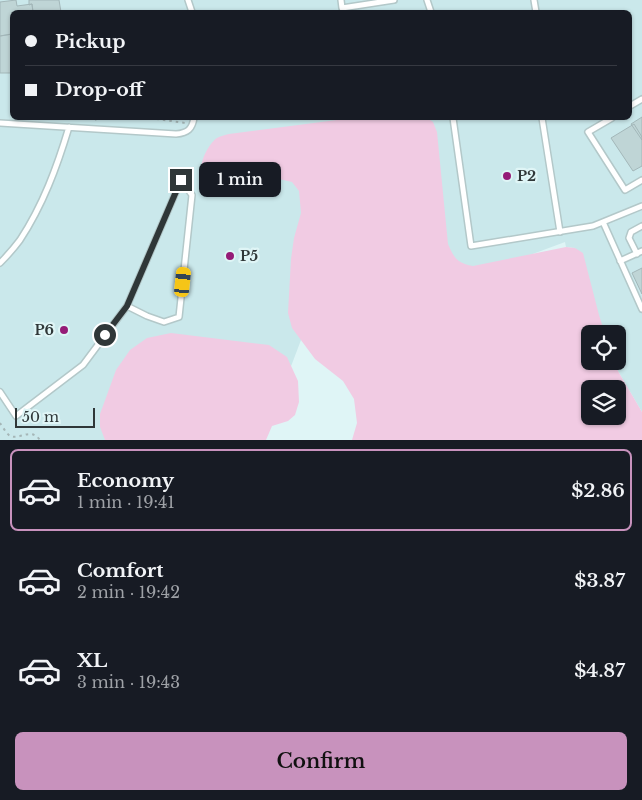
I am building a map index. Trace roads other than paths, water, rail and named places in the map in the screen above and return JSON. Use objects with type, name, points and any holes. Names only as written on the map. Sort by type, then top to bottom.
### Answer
[{"type":"lane","points":[[341,0],[342,8],[394,0]]},
{"type":"lane","points":[[0,123],[176,134],[189,130],[194,120]]},
{"type":"lane","points":[[453,120],[471,246],[594,226],[642,206]]},
{"type":"lane","points":[[542,120],[560,232]]},
{"type":"lane","points":[[609,120],[588,132],[625,190],[642,180]]},
{"type":"lane","points":[[0,263],[19,241],[43,200],[69,127]]},
{"type":"lane","points":[[0,392],[16,416],[83,365],[127,306],[181,180],[192,195],[179,317],[164,322],[146,316],[127,306]]},
{"type":"lane","points":[[603,222],[642,309]]},
{"type":"lane","points":[[620,261],[640,253],[629,238],[631,232],[642,226]]},
{"type":"place","name":"P2","points":[[507,176]]},
{"type":"place","name":"P5","points":[[230,256]]},
{"type":"place","name":"P6","points":[[64,330]]}]
